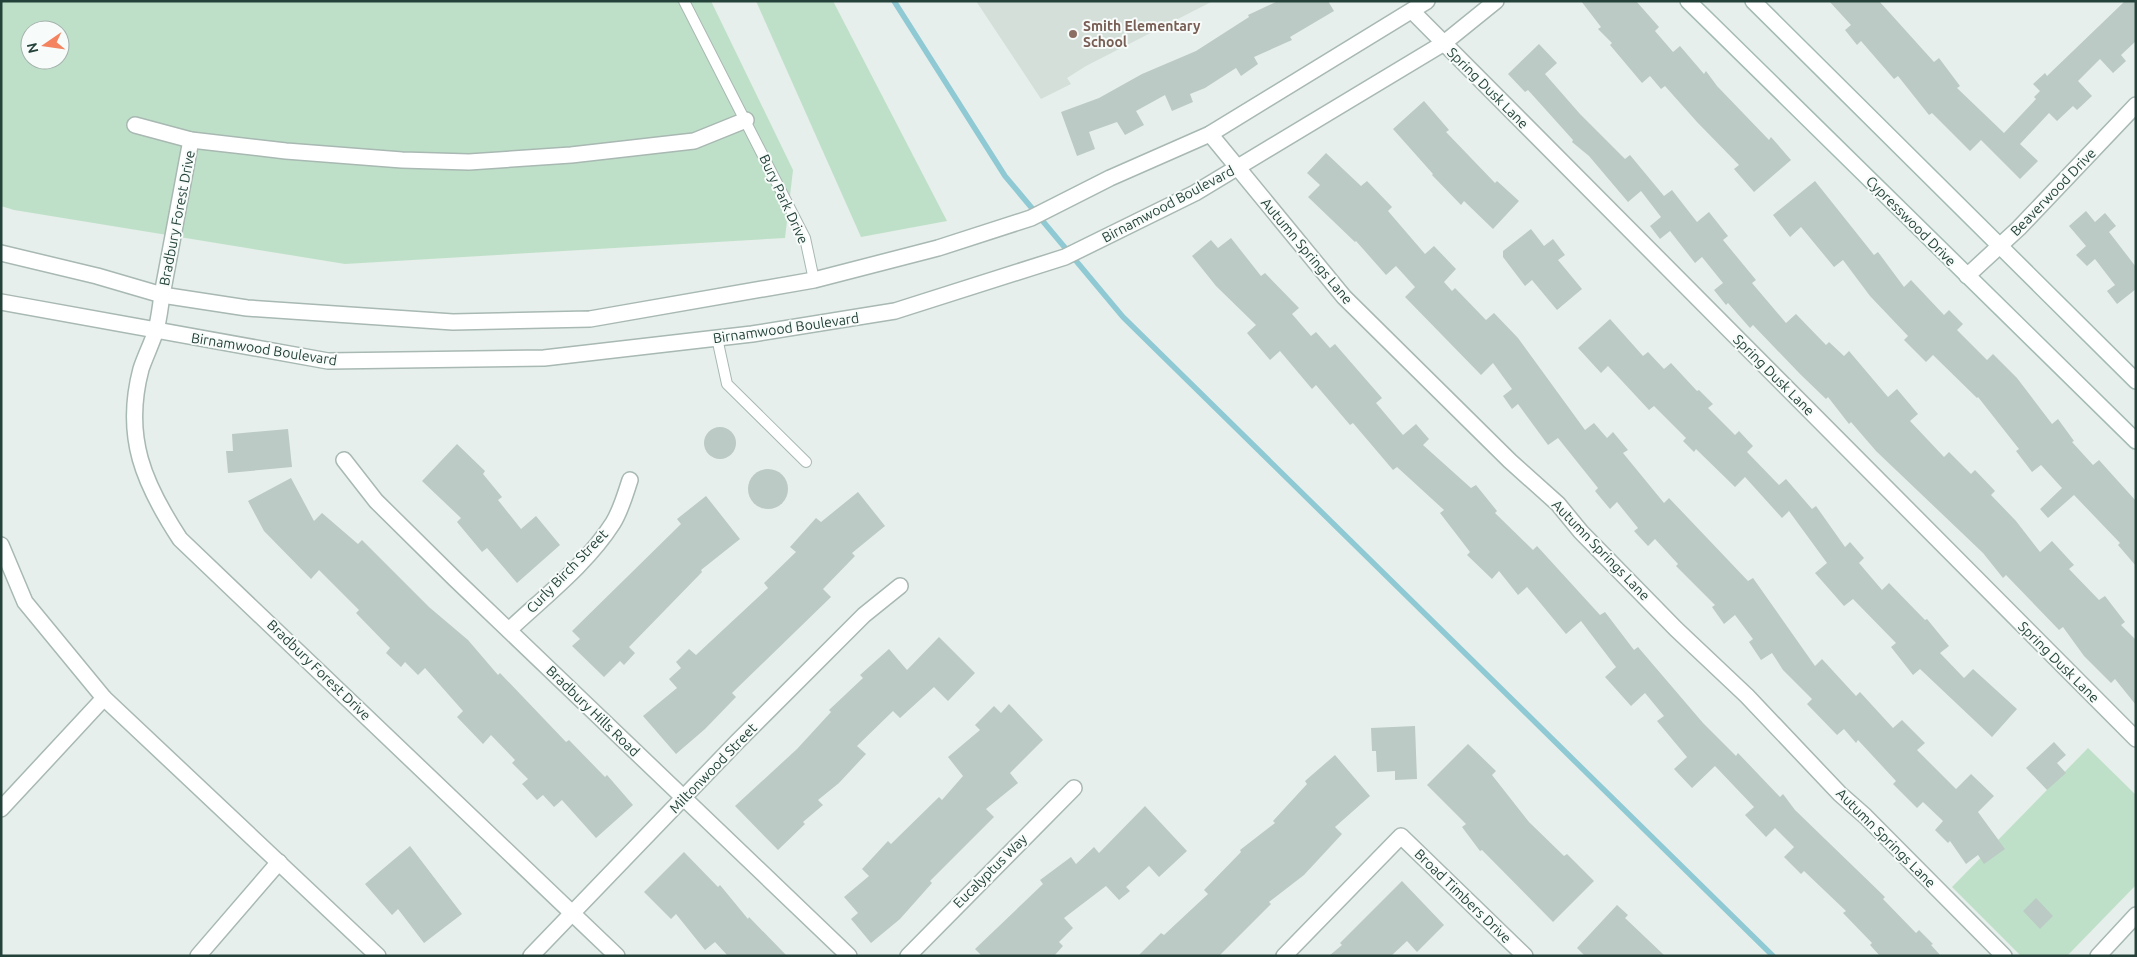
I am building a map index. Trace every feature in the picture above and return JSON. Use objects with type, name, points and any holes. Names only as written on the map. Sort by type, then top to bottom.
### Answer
[{"type":"street","points":[[1,253],[96,276],[162,296],[247,308],[453,322],[580,319],[814,280],[938,248],[1031,218],[1110,178],[1210,134],[1427,1]]},
{"type":"street","name":"Birnamwood Boulevard","points":[[1,302],[155,332],[328,361],[544,358],[717,338],[895,311],[1065,257],[1195,192],[1444,43],[1496,1]]},
{"type":"street","name":"Cypresswood Drive","points":[[1688,1],[2136,441]]},
{"type":"street","points":[[1753,1],[2136,380]]},
{"type":"street","name":"Spring Dusk Lane","points":[[1412,11],[2136,739]]},
{"type":"street","name":"Beaverwood Drive","points":[[1967,276],[2015,233],[2136,105]]},
{"type":"street","points":[[135,125],[191,140],[315,154],[469,162],[571,155],[694,141],[746,120]]},
{"type":"street","name":"Autumn Springs Lane","points":[[1210,134],[1344,297],[1510,461],[1558,504],[1581,532],[1662,615],[1747,696],[1840,794],[1865,816],[2004,956]]},
{"type":"street","name":"Bradbury Forest Drive","points":[[191,140],[155,332],[141,370],[135,418],[139,458],[156,502],[180,539],[617,956]]},
{"type":"street","name":"Bradbury Hills Road","points":[[344,460],[376,501],[848,956]]},
{"type":"street","name":"Curly Birch Street","points":[[509,630],[578,564],[603,536],[622,506],[630,480]]},
{"type":"street","points":[[1,545],[24,602],[104,698],[378,956]]},
{"type":"street","name":"Miltonwood Street","points":[[530,956],[572,911],[684,799],[737,742],[850,629],[900,586]]},
{"type":"street","points":[[1,809],[104,698]]},
{"type":"street","name":"Eucalyptus Way","points":[[908,956],[1074,788]]},
{"type":"street","name":"Broad Timbers Drive","points":[[1284,956],[1401,836],[1525,956]]},
{"type":"street","points":[[198,956],[279,862]]},
{"type":"street","points":[[2098,956],[2136,916]]},
{"type":"lane","name":"Bury Park Drive","points":[[684,1],[805,238],[814,280]]},
{"type":"lane","points":[[717,338],[727,384],[806,462]]},
{"type":"shaded area","name":"Smith Elementary School","points":[[976,1],[1213,1],[1086,66],[1067,78],[1071,84],[1041,99]]},
{"type":"green space","points":[[1,1],[711,1],[793,170],[785,238],[345,264],[14,210],[1,206]]},
{"type":"green space","points":[[756,1],[833,1],[947,221],[861,237]]},
{"type":"green space","points":[[2088,748],[2136,795],[2136,885],[2067,956],[2021,956],[1952,887]]},
{"type":"building","points":[[1278,1],[1328,1],[1334,11],[1290,37],[1292,40],[1254,57],[1258,64],[1241,76],[1236,68],[1205,88],[1190,94],[1193,102],[1172,111],[1165,95],[1136,111],[1144,125],[1125,135],[1117,122],[1089,132],[1095,149],[1077,156],[1061,112],[1099,98],[1142,74],[1196,51],[1249,17],[1248,15]]},
{"type":"building","points":[[1581,1],[1636,1],[1659,27],[1655,31],[1673,52],[1680,46],[1704,74],[1706,71],[1717,86],[1769,140],[1771,137],[1791,160],[1754,192],[1734,169],[1739,165],[1665,86],[1661,89],[1650,76],[1642,83],[1610,45],[1612,43],[1598,29],[1601,27]]},
{"type":"building","points":[[1829,1],[1879,1],[1934,62],[1939,58],[1960,86],[1957,88],[2004,133],[2036,99],[2034,97],[2040,91],[2033,84],[2045,73],[2047,76],[2125,1],[2136,1],[2136,41],[2121,55],[2126,61],[2113,73],[2100,59],[2078,81],[2092,96],[2077,110],[2073,106],[2057,121],[2049,113],[2020,144],[2038,161],[2020,179],[1981,140],[1970,151],[1932,113],[1929,115],[1898,76],[1894,79],[1861,41],[1857,45],[1845,30],[1851,25]]},
{"type":"building","points":[[1539,44],[1557,63],[1545,74],[1580,114],[1625,159],[1630,155],[1664,196],[1672,190],[1697,222],[1709,212],[1728,236],[1723,240],[1756,280],[1752,283],[1786,323],[1796,314],[1826,345],[1829,342],[1844,356],[1849,351],[1888,397],[1897,389],[1918,414],[1910,421],[1944,457],[1949,452],[1971,474],[1975,470],[1995,491],[1991,495],[2016,521],[2040,552],[2052,541],[2074,565],[2069,569],[2099,600],[2105,596],[2125,622],[2121,625],[2136,640],[2136,705],[2115,679],[2111,683],[2084,656],[2063,627],[2059,630],[2006,575],[2003,578],[1983,553],[1876,451],[1851,422],[1849,424],[1828,397],[1826,399],[1753,325],[1750,328],[1728,303],[1726,305],[1714,290],[1723,283],[1702,257],[1695,263],[1670,231],[1660,239],[1650,226],[1661,217],[1641,191],[1628,202],[1589,156],[1572,142],[1573,140],[1528,90],[1525,92],[1508,74]]},
{"type":"building","points":[[1424,101],[1449,130],[1446,132],[1495,183],[1497,181],[1519,201],[1493,229],[1464,201],[1461,205],[1432,175],[1393,129]]},
{"type":"building","points":[[1326,153],[1361,186],[1367,181],[1392,207],[1388,211],[1425,254],[1434,246],[1456,269],[1444,282],[1452,291],[1455,288],[1486,320],[1494,313],[1518,338],[1585,430],[1594,423],[1607,438],[1613,432],[1628,450],[1623,453],[1664,503],[1669,498],[1748,581],[1753,578],[1815,666],[1822,659],[1856,696],[1860,692],[1893,728],[1902,720],[1925,743],[1917,750],[1956,789],[1971,774],[1994,796],[1978,812],[2005,849],[1984,864],[1978,855],[1966,864],[1950,841],[1948,843],[1935,830],[1943,821],[1923,802],[1917,808],[1893,784],[1896,781],[1858,740],[1856,743],[1844,729],[1837,735],[1807,704],[1812,699],[1783,670],[1772,653],[1761,660],[1749,642],[1753,639],[1735,615],[1724,624],[1712,607],[1715,605],[1676,566],[1678,564],[1655,539],[1648,546],[1634,531],[1638,528],[1617,502],[1610,509],[1595,491],[1598,488],[1558,438],[1548,445],[1518,404],[1512,409],[1503,396],[1512,389],[1493,363],[1481,375],[1405,297],[1415,287],[1396,266],[1386,275],[1356,241],[1308,197],[1320,185],[1307,173]]},
{"type":"building","points":[[1815,181],[1874,255],[1878,252],[1904,287],[1911,280],[1944,315],[1949,310],[1963,324],[1957,330],[1987,360],[1993,354],[2017,378],[2052,424],[2058,419],[2074,441],[2072,442],[2093,465],[2099,460],[2136,501],[2136,566],[2118,545],[2120,543],[2074,495],[2048,518],[2040,509],[2062,488],[2041,465],[2032,472],[2016,451],[2019,449],[1978,397],[1933,355],[1926,362],[1904,340],[1908,336],[1870,296],[1843,260],[1834,267],[1801,227],[1790,237],[1773,215]]},
{"type":"building","points":[[2086,211],[2095,222],[2105,213],[2116,226],[2109,232],[2136,267],[2136,289],[2117,304],[2107,291],[2115,285],[2095,259],[2087,266],[2076,255],[2086,246],[2069,226]]},
{"type":"building","points":[[1531,229],[1544,246],[1553,239],[1565,255],[1558,260],[1582,289],[1557,310],[1532,280],[1525,286],[1503,257],[1503,251]]},
{"type":"building","points":[[1231,238],[1261,276],[1265,273],[1299,308],[1292,314],[1311,336],[1316,332],[1330,348],[1335,344],[1382,398],[1376,403],[1403,435],[1416,424],[1429,439],[1423,445],[1471,488],[1476,485],[1497,511],[1495,513],[1533,550],[1537,546],[1600,615],[1605,612],[1634,650],[1638,647],[1703,723],[1736,756],[1738,753],[1780,797],[1783,794],[1795,810],[1885,897],[1883,899],[1916,933],[1919,930],[1933,944],[1931,945],[1941,956],[1880,956],[1870,945],[1872,943],[1843,913],[1846,911],[1804,871],[1801,874],[1784,857],[1794,847],[1775,828],[1766,837],[1745,815],[1754,807],[1715,766],[1692,788],[1674,769],[1687,757],[1657,721],[1664,716],[1645,693],[1631,706],[1605,677],[1616,667],[1581,621],[1566,634],[1527,587],[1518,595],[1499,571],[1492,579],[1467,555],[1470,552],[1440,513],[1444,510],[1397,467],[1393,470],[1353,423],[1350,425],[1316,385],[1312,389],[1280,351],[1270,360],[1247,333],[1256,325],[1216,286],[1192,256],[1211,240],[1218,248]]},
{"type":"building","points":[[1610,319],[1643,356],[1648,352],[1664,369],[1671,363],[1697,391],[1699,390],[1713,404],[1708,408],[1735,435],[1739,431],[1753,446],[1747,452],[1779,485],[1786,479],[1812,509],[1816,506],[1845,547],[1850,542],[1864,558],[1859,563],[1882,590],[1889,583],[1925,620],[1927,619],[1949,646],[1940,653],[1964,678],[1973,669],[2017,709],[1992,737],[1920,669],[1913,675],[1891,647],[1896,643],[1853,599],[1844,606],[1815,573],[1827,563],[1789,511],[1782,518],[1745,477],[1735,487],[1696,449],[1694,452],[1683,441],[1686,438],[1654,406],[1649,410],[1608,366],[1601,373],[1578,348]]},
{"type":"building","points":[[720,427],[726,428],[731,432],[735,437],[735,449],[731,454],[726,458],[720,459],[714,458],[709,454],[705,449],[704,443],[705,437],[709,432],[714,428]]},
{"type":"building","points":[[288,429],[292,467],[228,473],[226,451],[233,451],[232,434]]},
{"type":"building","points":[[457,444],[485,471],[483,474],[502,497],[498,500],[521,529],[536,516],[560,545],[517,583],[487,548],[482,552],[457,522],[461,518],[422,481]]},
{"type":"building","points":[[764,469],[772,469],[779,472],[785,478],[788,489],[785,500],[779,506],[772,509],[764,509],[757,506],[751,500],[748,493],[748,485],[751,478],[757,472]]},
{"type":"building","points":[[291,478],[314,521],[322,513],[358,544],[362,540],[429,607],[468,640],[498,675],[500,673],[566,742],[569,740],[605,777],[607,775],[633,805],[596,838],[562,800],[554,807],[543,795],[537,800],[522,784],[528,779],[512,763],[515,760],[491,735],[483,744],[457,717],[463,711],[425,668],[418,675],[405,662],[401,667],[386,653],[390,648],[356,613],[359,610],[319,570],[311,579],[264,531],[248,501]]},
{"type":"building","points":[[858,492],[885,526],[852,553],[855,556],[823,589],[831,597],[732,693],[736,697],[705,729],[676,754],[643,716],[677,688],[669,679],[681,668],[676,662],[689,649],[696,655],[768,588],[764,583],[796,552],[790,547],[816,518],[821,522]]},
{"type":"building","points":[[706,496],[740,539],[701,570],[702,572],[629,647],[635,653],[624,665],[620,661],[604,677],[572,646],[580,639],[572,631],[681,524],[677,519]]},
{"type":"building","points":[[939,637],[975,673],[948,701],[934,687],[900,718],[893,711],[857,746],[866,754],[839,783],[818,800],[823,805],[803,822],[805,824],[778,850],[735,806],[797,749],[831,712],[829,710],[863,678],[860,675],[889,649],[907,670]]},
{"type":"building","points":[[1009,704],[1043,740],[1010,773],[1018,783],[986,809],[994,817],[930,881],[932,883],[900,919],[871,943],[851,919],[858,913],[844,897],[869,876],[862,869],[888,841],[891,844],[939,797],[942,800],[963,776],[948,757],[980,730],[975,725],[994,706],[1001,713]]},
{"type":"building","points":[[1415,726],[1417,779],[1395,780],[1395,771],[1377,772],[1376,751],[1372,751],[1371,728]]},
{"type":"building","points":[[2054,742],[2066,755],[2057,763],[2066,773],[2047,790],[2026,768]]},
{"type":"building","points":[[1468,744],[1496,771],[1492,775],[1529,822],[1564,856],[1567,854],[1594,881],[1553,922],[1482,850],[1480,851],[1462,827],[1466,824],[1427,785]]},
{"type":"building","points":[[1335,755],[1370,796],[1335,827],[1342,834],[1304,875],[1269,902],[1271,904],[1219,956],[1138,956],[1161,933],[1164,935],[1208,894],[1204,890],[1241,852],[1240,850],[1275,823],[1273,821],[1307,784],[1305,781]]},
{"type":"building","points":[[1145,806],[1187,851],[1159,877],[1149,866],[1126,887],[1130,891],[1119,900],[1106,886],[1064,918],[1073,928],[1059,942],[1063,946],[1054,956],[982,956],[975,949],[1043,884],[1040,880],[1071,857],[1076,864],[1094,847],[1099,853]]},
{"type":"building","points":[[410,846],[462,914],[424,943],[398,909],[392,915],[365,884]]},
{"type":"building","points":[[684,852],[718,887],[720,885],[748,919],[749,917],[787,956],[728,956],[715,942],[705,950],[676,914],[671,919],[644,892]]},
{"type":"building","points":[[1402,881],[1444,925],[1417,952],[1407,941],[1391,956],[1329,956],[1342,945],[1340,943]]},
{"type":"building","points":[[2036,898],[2053,916],[2040,929],[2023,911]]},
{"type":"building","points":[[1617,905],[1628,915],[1625,918],[1665,956],[1585,956],[1577,948]]},
{"type":"waterway","points":[[894,1],[1005,176],[1123,317],[1773,956]]},
{"type":"place","name":"Smith Elementary School","points":[[1073,34]]}]
